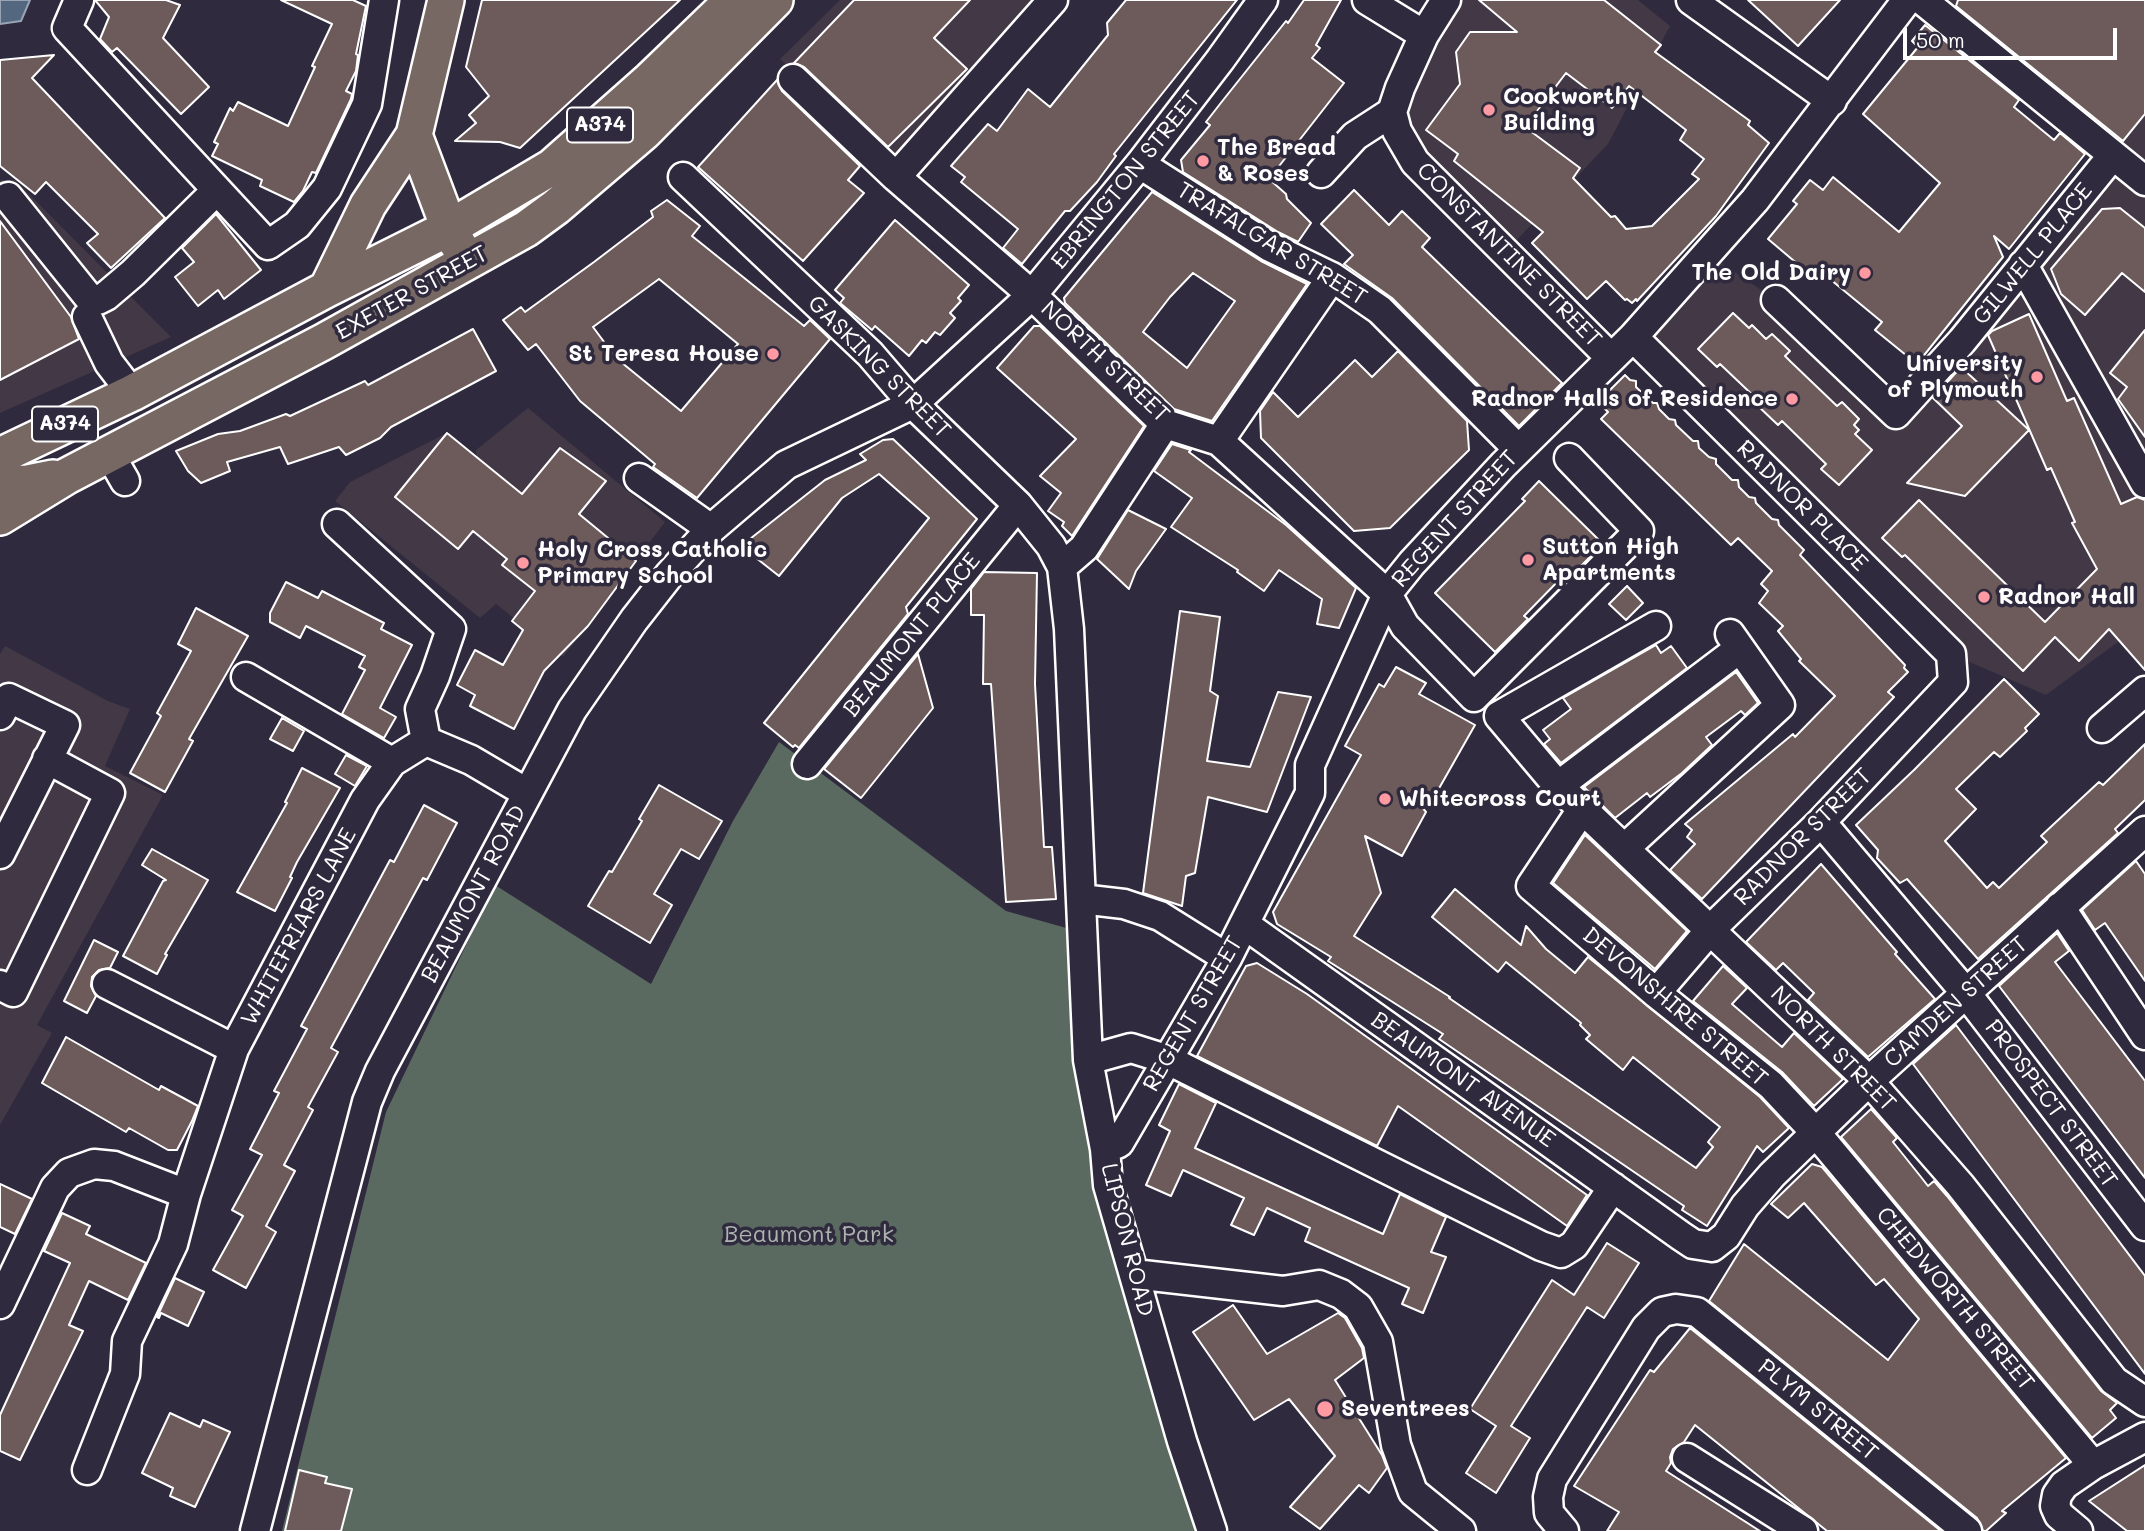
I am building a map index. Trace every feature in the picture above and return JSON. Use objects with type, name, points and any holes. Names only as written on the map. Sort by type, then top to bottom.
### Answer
[{"type":"main road","points":[[327,289],[368,205],[414,135],[446,0]]},
{"type":"main road","name":"EXETER STREET","points":[[0,456],[132,393],[327,289],[449,228],[552,167],[650,80],[733,0]]},
{"type":"main road","name":"EXETER STREET","points":[[0,517],[66,476],[117,467],[533,224],[644,132],[775,0]]},
{"type":"main road","points":[[414,135],[449,228],[468,263]]},
{"type":"main road","points":[[0,484],[29,483],[66,476]]},
{"type":"street","points":[[79,0],[67,28],[268,245],[297,225],[327,188],[367,104],[384,0]]},
{"type":"street","points":[[896,177],[1053,0]]},
{"type":"street","name":"EBRINGTON STREET","points":[[914,404],[1032,295],[1140,164],[1263,0]]},
{"type":"street","points":[[1367,0],[1424,35]]},
{"type":"street","points":[[1321,173],[1355,135],[1392,111],[1424,35],[1446,0]]},
{"type":"street","points":[[1691,0],[1832,101]]},
{"type":"street","name":"REGENT STREET","points":[[1105,1149],[1119,1143],[1244,925],[1310,793],[1310,765],[1387,594],[1412,562],[1518,449],[1633,337],[1755,200],[1907,0]]},
{"type":"street","points":[[1922,0],[2145,181]]},
{"type":"street","name":"NORTH STREET","points":[[793,79],[896,177],[1032,295],[1166,424],[1219,441],[1387,594],[1405,626],[1474,697],[1639,531],[1569,458]]},
{"type":"street","name":"CONSTANTINE STREET","points":[[1392,111],[1397,131],[1415,162],[1611,358]]},
{"type":"street","name":"GILWELL PLACE","points":[[1776,300],[1896,414],[1962,341],[2113,155]]},
{"type":"street","name":"TRAFALGAR STREET","points":[[1140,164],[1270,247],[1332,277],[1380,310],[1518,449]]},
{"type":"street","name":"GASKING STREET","points":[[683,177],[870,354],[914,404],[1017,505],[1051,546],[1062,567]]},
{"type":"street","points":[[8,197],[90,299],[98,300],[133,273],[217,190]]},
{"type":"street","points":[[2023,265],[2145,483]]},
{"type":"street","points":[[1219,441],[1332,277]]},
{"type":"street","points":[[87,317],[108,363],[132,393]]},
{"type":"street","name":"RADNOR PLACE","points":[[1633,337],[1951,654],[1953,682]]},
{"type":"street","name":"BEAUMONT ROAD","points":[[255,1531],[367,1102],[380,1071],[572,710],[670,573],[711,529],[786,465],[914,404]]},
{"type":"street","points":[[1062,567],[1084,548],[1166,424]]},
{"type":"street","points":[[639,478],[711,529]]},
{"type":"street","name":"BEAUMONT PLACE","points":[[807,764],[1017,505]]},
{"type":"street","points":[[337,524],[451,629],[420,709],[426,741],[471,760],[527,793]]},
{"type":"street","name":"LIPSON ROAD","points":[[1062,567],[1069,629],[1088,1060],[1105,1149],[1108,1185],[1182,1441],[1212,1531]]},
{"type":"street","name":"NORTH STREET","points":[[1656,626],[1499,716],[1558,786],[1869,1081],[1960,1185],[2114,1381],[2145,1402]]},
{"type":"street","points":[[1558,786],[1735,641],[1780,705],[1625,848]]},
{"type":"street","points":[[246,677],[392,762]]},
{"type":"street","name":"RADNOR STREET","points":[[1656,993],[1711,929],[1821,822],[1953,682]]},
{"type":"street","points":[[2102,729],[2145,691]]},
{"type":"street","points":[[0,715],[9,698],[65,725],[0,854]]},
{"type":"street","name":"WHITEFRIARS LANE","points":[[87,1470],[125,1374],[127,1341],[173,1244],[234,1049],[365,800],[392,762],[426,741]]},
{"type":"street","points":[[6,988],[110,793],[47,759]]},
{"type":"street","name":"DEVONSHIRE STREET","points":[[1583,808],[1531,886],[1656,993],[1771,1085],[1816,1133]]},
{"type":"street","name":"PROSPECT STREET","points":[[1821,822],[1966,993],[2145,1226]]},
{"type":"street","name":"CAMDEN STREET","points":[[1681,1236],[1693,1244],[1712,1247],[1726,1236],[1745,1206],[1772,1175],[1869,1081],[2145,831]]},
{"type":"street","points":[[1081,899],[1124,904],[1160,916],[1227,958]]},
{"type":"street","points":[[2060,906],[2145,1035]]},
{"type":"street","name":"BEAUMONT AVENUE","points":[[1244,925],[1681,1236]]},
{"type":"street","points":[[107,984],[234,1049]]},
{"type":"street","points":[[1088,1060],[1131,1048],[1166,1059],[1541,1246],[1561,1253],[1574,1245],[1613,1187]]},
{"type":"street","name":"CHEDWORTH STREET","points":[[1816,1133],[2094,1465]]},
{"type":"street","points":[[0,1304],[55,1188],[69,1173],[94,1164],[114,1166],[187,1194]]},
{"type":"street","points":[[1134,1273],[1283,1291],[1319,1285],[1341,1294],[1358,1307],[1378,1342],[1396,1445],[1413,1492],[1461,1531]]},
{"type":"street","name":"PLYM STREET","points":[[1564,1531],[1549,1513],[1548,1497],[1552,1479],[1646,1328],[1662,1312],[1676,1309],[1698,1312],[1967,1531]]},
{"type":"street","points":[[2078,1531],[2059,1516],[2055,1506],[2057,1495],[2064,1485],[2145,1437]]},
{"type":"street","points":[[1687,1458],[1803,1531]]},
{"type":"shaded area","points":[[840,0],[1041,0],[897,168],[780,59]]},
{"type":"shaded area","name":"Cookworthy Building","points":[[1446,0],[1638,0],[1670,26],[1608,144],[1513,244],[1415,162],[1400,88]]},
{"type":"shaded area","name":"University of Plymouth","points":[[1922,0],[2145,0],[2145,622],[2046,695],[1951,654],[1632,340],[1707,253],[1776,300],[1895,413],[2113,155]]},
{"type":"shaded area","points":[[0,180],[15,180],[171,337],[0,413]]},
{"type":"shaded area","name":"Holy Cross Catholic Primary School","points":[[528,408],[665,522],[563,657],[496,604],[480,618],[335,501],[350,482],[447,433],[477,457],[476,450]]},
{"type":"shaded area","points":[[5,646],[108,701],[130,709],[105,766],[163,795],[37,1025],[52,1033],[0,1125],[0,654]]},
{"type":"green space","name":"Beaumont Park","points":[[779,742],[1006,911],[1077,931],[1083,1061],[1205,1531],[282,1531],[386,1112],[495,885],[651,984],[733,821]]},
{"type":"water","points":[[0,0],[30,0],[21,21],[0,24]]},
{"type":"building","points":[[95,0],[166,0],[180,5],[163,38],[209,87],[181,114],[117,48],[112,52],[100,39],[109,17]]},
{"type":"building","points":[[281,0],[353,0],[366,6],[356,54],[356,71],[346,91],[352,94],[351,99],[316,173],[312,172],[294,202],[260,186],[262,180],[212,156],[218,144],[214,142],[230,108],[233,111],[238,102],[288,126],[315,67],[312,66],[332,24]]},
{"type":"building","points":[[482,0],[680,0],[520,148],[500,142],[455,141],[476,123],[469,115],[489,96],[466,67]]},
{"type":"building","points":[[854,0],[970,0],[934,38],[967,69],[888,147],[804,67],[794,63]]},
{"type":"building","points":[[1126,0],[1237,0],[1114,154],[1116,156],[1097,182],[1070,211],[1065,211],[1022,264],[1003,248],[1018,229],[961,182],[965,177],[951,166],[988,124],[997,131],[1028,89],[1050,107],[1108,35],[1107,23]]},
{"type":"building","points":[[1304,0],[1341,0],[1316,45],[1320,48],[1312,58],[1344,83],[1269,179],[1311,223],[1298,242],[1183,172],[1181,160],[1210,125],[1206,122]]},
{"type":"building","points":[[1479,0],[1604,0],[1661,45],[1655,52],[1750,121],[1748,125],[1769,143],[1716,216],[1637,301],[1636,299],[1632,303],[1625,300],[1606,281],[1587,299],[1532,243],[1543,232],[1454,161],[1458,154],[1426,130],[1460,84],[1456,52],[1470,32],[1517,32]],"holes":[[[1566,73],[1612,108],[1629,86],[1686,130],[1680,140],[1704,159],[1692,174],[1699,179],[1652,226],[1626,229],[1573,178],[1580,168],[1525,127]]]},
{"type":"building","points":[[1748,0],[1840,0],[1798,46]]},
{"type":"building","points":[[1958,0],[2145,0],[2145,114],[2123,141],[1956,6]]},
{"type":"building","points":[[1925,25],[2019,100],[2014,107],[2054,140],[2060,133],[2085,154],[2009,249],[1994,236],[2003,257],[1917,364],[1875,330],[1882,322],[1819,270],[1813,277],[1768,239],[1797,204],[1793,201],[1810,180],[1823,190],[1833,177],[1899,232],[1940,183],[1863,114],[1918,47],[1912,41]]},
{"type":"building","points":[[54,55],[32,78],[165,218],[111,268],[87,243],[98,234],[46,182],[35,194],[0,166],[0,60]]},
{"type":"building","points":[[777,80],[782,91],[860,166],[848,180],[864,193],[803,261],[698,167]]},
{"type":"building","points":[[1354,190],[1389,225],[1402,211],[1430,238],[1422,247],[1562,383],[1519,426],[1392,298],[1344,264],[1353,255],[1321,224]]},
{"type":"building","points":[[1152,192],[1261,261],[1307,284],[1212,421],[1174,409],[1065,303],[1064,298]],"holes":[[[1193,273],[1235,301],[1187,368],[1143,332]]]},
{"type":"building","name":"St Teresa House","points":[[667,200],[700,226],[692,236],[804,326],[810,320],[830,339],[697,498],[653,467],[655,464],[580,401],[536,344],[528,350],[503,320],[521,307],[525,312],[594,262],[653,217],[651,211]],"holes":[[[659,279],[738,344],[681,411],[616,358],[593,327]]]},
{"type":"building","points":[[2120,208],[2145,228],[2145,292],[2122,273],[2085,315],[2061,294],[2051,269],[2102,209]]},
{"type":"building","points":[[216,214],[261,270],[224,299],[218,290],[198,306],[175,277],[194,262],[182,248]]},
{"type":"building","points":[[895,220],[969,285],[958,298],[961,301],[950,313],[955,318],[940,335],[935,332],[926,343],[922,340],[909,356],[875,326],[872,330],[840,303],[844,298],[835,290]]},
{"type":"building","points":[[0,221],[71,317],[79,339],[0,380]]},
{"type":"building","name":"Radnor Halls of Residence","points":[[1733,313],[1749,328],[1752,325],[1766,339],[1772,334],[1790,351],[1785,356],[1791,362],[1837,406],[1842,402],[1859,419],[1854,425],[1859,430],[1855,434],[1872,450],[1839,485],[1821,469],[1826,464],[1782,421],[1778,425],[1758,406],[1761,403],[1720,364],[1717,367],[1698,349]]},
{"type":"building","points":[[2029,314],[2067,401],[2074,398],[2121,504],[2137,497],[2145,500],[2145,670],[2109,629],[2079,661],[2055,637],[2023,671],[1905,555],[1902,557],[1882,538],[1919,500],[2045,622],[2097,569],[2072,523],[2075,522],[2051,468],[2047,470],[1988,335]]},
{"type":"building","points":[[1034,326],[1040,326],[1144,426],[1072,536],[1062,526],[1064,522],[1048,511],[1061,493],[1040,476],[1076,439],[997,368]]},
{"type":"building","points":[[473,329],[496,371],[391,427],[380,438],[346,455],[339,447],[288,464],[280,447],[227,462],[230,471],[201,483],[188,471],[176,451],[218,434],[240,431],[286,414],[290,416],[365,381],[368,385]]},
{"type":"building","points":[[2145,330],[2145,437],[2118,399],[2127,387],[2110,373]]},
{"type":"building","points":[[1398,351],[1467,421],[1469,450],[1390,528],[1354,531],[1261,438],[1260,411],[1273,392],[1298,417],[1355,360],[1372,377]]},
{"type":"building","points":[[1961,367],[2029,430],[1965,496],[1907,483],[1962,426],[1933,398]]},
{"type":"building","points":[[1625,375],[1636,381],[1636,387],[1653,403],[1657,403],[1669,419],[1675,420],[1676,425],[1693,441],[1698,441],[1699,448],[1709,457],[1716,459],[1716,464],[1732,480],[1738,480],[1739,487],[1749,497],[1755,498],[1756,503],[1772,519],[1778,520],[1779,525],[1804,550],[1800,555],[1905,665],[1904,668],[1908,672],[1888,692],[1894,697],[1702,899],[1670,870],[1695,844],[1687,837],[1692,830],[1685,824],[1793,734],[1795,737],[1835,696],[1799,661],[1801,659],[1778,631],[1783,626],[1759,603],[1768,591],[1761,584],[1772,571],[1738,538],[1731,545],[1601,419],[1608,412],[1598,402]]},
{"type":"building","points":[[447,433],[522,494],[560,448],[606,481],[579,514],[636,561],[588,626],[544,671],[514,729],[470,706],[475,695],[457,685],[475,650],[503,665],[523,630],[512,621],[535,591],[502,565],[507,559],[473,531],[458,549],[395,497]]},
{"type":"building","points":[[893,439],[977,519],[906,607],[908,614],[799,748],[795,745],[793,747],[764,723],[929,518],[879,474],[842,498],[779,576],[741,546],[825,480],[866,460],[860,454],[883,440]]},
{"type":"building","points":[[1172,444],[1191,450],[1189,452],[1286,525],[1356,588],[1339,628],[1317,624],[1322,599],[1279,570],[1264,591],[1237,572],[1238,570],[1171,527],[1192,498],[1154,471]]},
{"type":"building","name":"Sutton High Apartments","points":[[1539,481],[1603,544],[1569,578],[1565,574],[1524,616],[1528,619],[1495,652],[1435,593],[1525,501],[1522,499]]},
{"type":"building","points":[[1128,510],[1166,529],[1136,571],[1129,589],[1097,559]]},
{"type":"building","points":[[984,572],[1037,573],[1035,684],[1044,847],[1052,847],[1056,899],[1006,902],[991,684],[983,684],[984,615],[971,615],[971,589]]},
{"type":"building","points":[[286,582],[318,598],[322,591],[384,623],[381,629],[412,645],[380,708],[396,717],[384,738],[342,714],[365,670],[359,667],[365,656],[306,626],[300,638],[270,622],[270,613]]},
{"type":"building","points":[[1627,586],[1643,603],[1626,620],[1609,604]]},
{"type":"building","points":[[196,608],[248,636],[189,739],[193,741],[165,792],[130,773],[161,716],[157,713],[191,651],[178,644]]},
{"type":"building","points":[[1180,611],[1220,617],[1210,691],[1218,696],[1207,761],[1250,767],[1278,692],[1311,697],[1267,812],[1208,797],[1195,873],[1186,876],[1182,906],[1143,893]]},
{"type":"building","points":[[1656,645],[1661,653],[1671,646],[1687,668],[1561,763],[1544,744],[1550,739],[1543,730],[1571,709],[1563,698]]},
{"type":"building","points":[[918,654],[933,708],[861,798],[824,769]]},
{"type":"building","points":[[1396,667],[1426,683],[1419,694],[1475,725],[1433,799],[1430,796],[1421,806],[1426,812],[1402,856],[1365,836],[1381,893],[1354,936],[1450,997],[1696,1168],[1713,1147],[1708,1142],[1720,1127],[1633,1057],[1623,1070],[1586,1039],[1590,1035],[1581,1023],[1506,962],[1498,972],[1432,917],[1455,889],[1521,945],[1526,926],[1546,949],[1575,973],[1588,957],[1760,1097],[1789,1128],[1763,1152],[1757,1146],[1707,1226],[1682,1210],[1684,1206],[1439,1039],[1443,1034],[1328,961],[1331,957],[1277,924],[1273,912],[1361,755],[1345,746],[1379,684],[1384,687]]},
{"type":"building","points":[[1736,672],[1758,703],[1745,715],[1741,711],[1706,737],[1712,745],[1682,773],[1650,797],[1647,793],[1615,818],[1584,787]]},
{"type":"building","points":[[2004,679],[2039,714],[2025,728],[2027,731],[2000,757],[1994,752],[1956,789],[1976,809],[1945,841],[1987,888],[1993,882],[1999,888],[2047,842],[2041,836],[2099,782],[2103,785],[2145,744],[2145,800],[2115,829],[2118,833],[1978,959],[1907,879],[1900,883],[1877,858],[1878,850],[1856,825]]},
{"type":"building","points":[[282,718],[304,731],[293,751],[270,739]]},
{"type":"building","points":[[346,755],[367,766],[355,786],[335,774]]},
{"type":"building","points":[[302,768],[340,788],[297,862],[275,911],[237,892],[287,803],[285,802]]},
{"type":"building","points":[[659,785],[722,821],[699,859],[681,849],[654,894],[672,905],[650,943],[588,906],[642,821],[639,819]]},
{"type":"building","points":[[424,805],[457,823],[427,880],[423,878],[331,1048],[338,1052],[308,1107],[313,1110],[284,1165],[295,1171],[266,1226],[276,1232],[246,1288],[213,1270],[243,1216],[232,1210],[262,1155],[250,1149],[279,1093],[274,1091],[307,1029],[301,1026],[390,860],[394,862]]},
{"type":"building","points":[[1585,835],[1687,931],[1655,969],[1553,883]]},
{"type":"building","points":[[152,849],[208,880],[165,954],[167,955],[157,974],[123,956],[163,881],[166,880],[142,865]]},
{"type":"building","points":[[2136,861],[2145,874],[2145,981],[2105,923],[2095,930],[2082,910]]},
{"type":"building","points":[[1821,864],[1935,999],[1868,1057],[1808,1000],[1814,993],[1783,963],[1776,970],[1746,942]]},
{"type":"building","points":[[2057,933],[2069,951],[2055,962],[2145,1081],[2145,1178],[1999,986]]},
{"type":"building","points":[[94,940],[118,952],[110,968],[99,970],[92,977],[91,986],[96,996],[87,1013],[64,1001]]},
{"type":"building","points":[[1257,963],[1307,994],[1587,1195],[1567,1226],[1398,1106],[1377,1146],[1197,1056],[1246,966]]},
{"type":"building","points":[[1723,966],[1747,988],[1732,1004],[1782,1047],[1794,1033],[1843,1079],[1814,1106],[1782,1072],[1693,1001]]},
{"type":"building","points":[[1956,1025],[2145,1276],[2145,1374],[1913,1064]]},
{"type":"building","points":[[66,1037],[159,1090],[161,1086],[198,1106],[177,1150],[168,1150],[129,1128],[126,1132],[42,1083]]},
{"type":"building","points":[[1179,1084],[1216,1103],[1195,1148],[1383,1234],[1400,1194],[1446,1217],[1431,1252],[1446,1257],[1423,1313],[1402,1304],[1409,1288],[1305,1241],[1310,1228],[1267,1208],[1254,1235],[1231,1225],[1244,1198],[1183,1170],[1171,1196],[1146,1185],[1170,1131],[1159,1125]]},
{"type":"building","points":[[1871,1109],[1897,1138],[1893,1142],[1928,1186],[1934,1181],[2101,1391],[2117,1403],[2110,1410],[2116,1418],[2092,1438],[1841,1137]]},
{"type":"building","points":[[1812,1164],[1822,1167],[2066,1458],[2002,1511],[2006,1513],[1986,1531],[1983,1531],[1977,1518],[1709,1301],[1744,1244],[1888,1360],[1919,1319],[1884,1279],[1876,1285],[1804,1203],[1788,1218],[1771,1204]]},
{"type":"building","points":[[0,1184],[32,1199],[15,1234],[0,1227]]},
{"type":"building","points":[[62,1213],[90,1226],[86,1234],[146,1263],[128,1300],[89,1281],[69,1325],[83,1331],[20,1460],[0,1451],[0,1415],[70,1263],[44,1251]]},
{"type":"building","points":[[1607,1243],[1639,1263],[1604,1318],[1587,1307],[1511,1426],[1530,1438],[1496,1493],[1466,1473],[1496,1426],[1470,1409],[1552,1280],[1574,1295]]},
{"type":"building","points":[[175,1278],[204,1292],[188,1326],[161,1313],[159,1318],[157,1317]]},
{"type":"building","name":"Seventrees","points":[[1233,1305],[1267,1354],[1338,1313],[1345,1318],[1362,1348],[1364,1358],[1335,1380],[1382,1455],[1387,1468],[1369,1493],[1359,1485],[1320,1529],[1290,1507],[1335,1456],[1289,1399],[1254,1420],[1193,1332]]},
{"type":"building","points":[[1690,1328],[1941,1531],[1827,1531],[1695,1425],[1684,1442],[1673,1449],[1671,1463],[1666,1471],[1760,1531],[1607,1531],[1619,1512],[1574,1486],[1650,1370],[1654,1372]]},
{"type":"building","points":[[170,1413],[200,1427],[203,1420],[230,1432],[195,1507],[170,1496],[173,1488],[142,1473]]},
{"type":"building","points":[[2145,1465],[2145,1531],[2127,1531],[2089,1501]]},
{"type":"building","points":[[299,1470],[327,1477],[325,1483],[352,1489],[341,1531],[285,1531]]},
{"type":"place","name":"Cookworthy Building","points":[[1489,110]]},
{"type":"place","name":"The Bread & Roses","points":[[1203,161]]},
{"type":"place","name":"The Old Dairy","points":[[1865,273]]},
{"type":"place","name":"St Teresa House","points":[[773,354]]},
{"type":"place","name":"University of Plymouth","points":[[2037,377]]},
{"type":"place","name":"Radnor Halls of Residence","points":[[1792,399]]},
{"type":"place","name":"Sutton High Apartments","points":[[1528,560]]},
{"type":"place","name":"Holy Cross Catholic Primary School","points":[[523,563]]},
{"type":"place","name":"Radnor Hall","points":[[1984,597]]},
{"type":"place","name":"Whitecross Court","points":[[1385,799]]},
{"type":"place","name":"Seventrees","points":[[1325,1409]]}]
